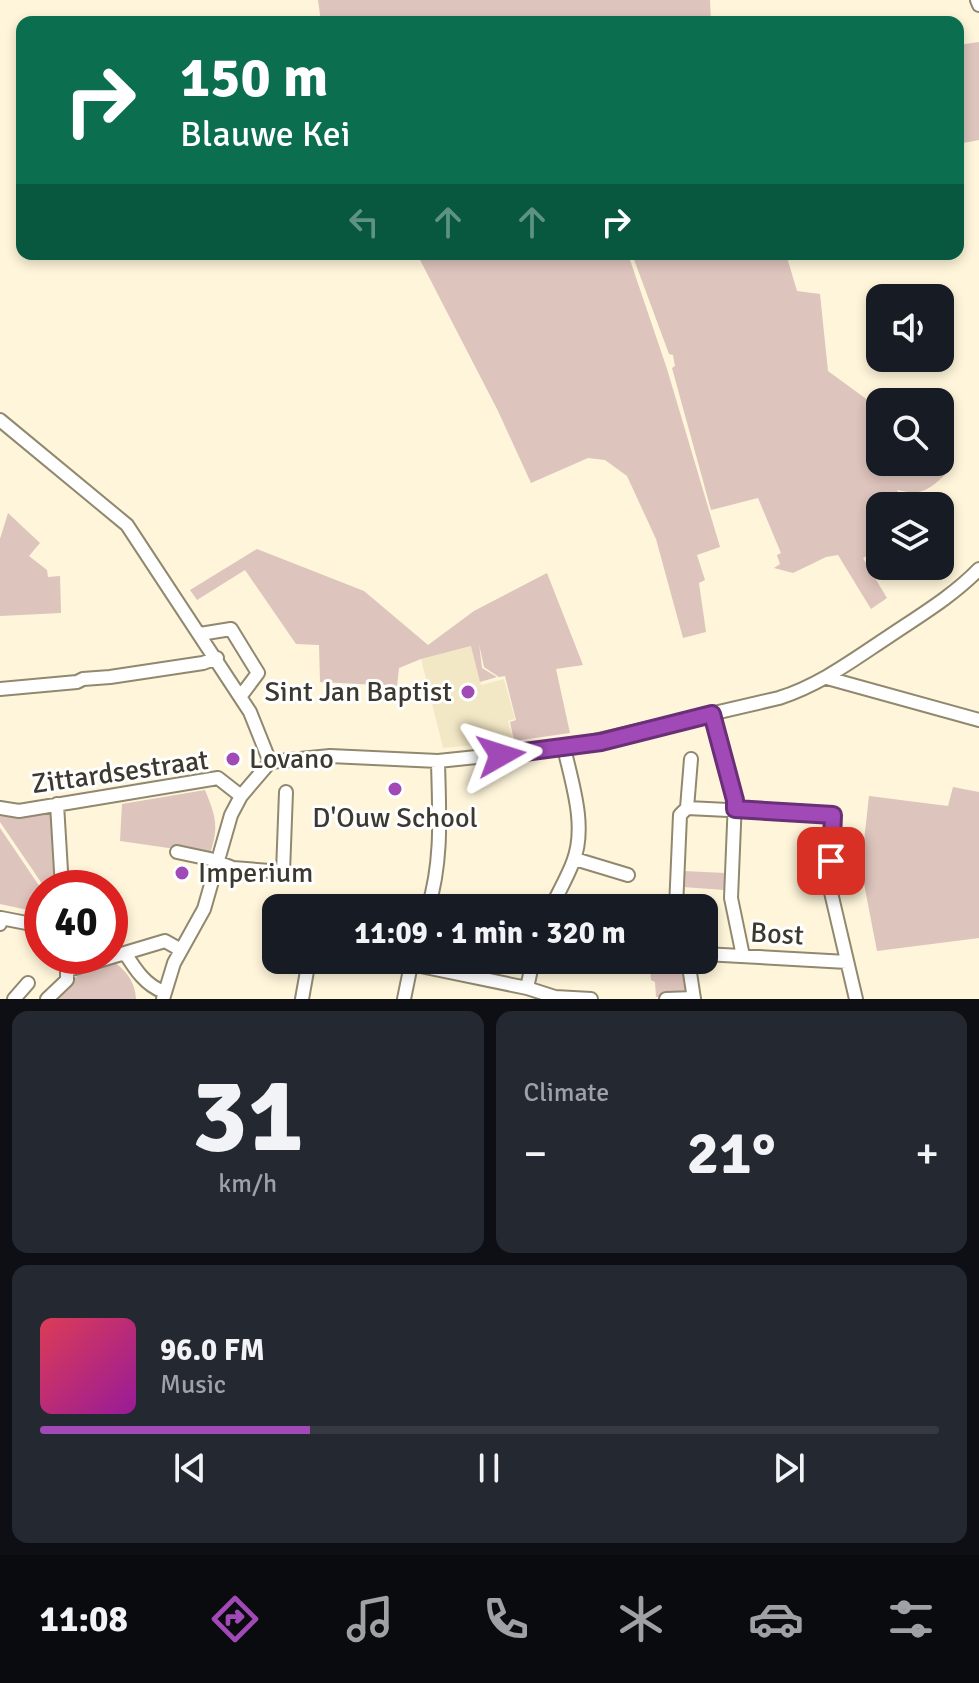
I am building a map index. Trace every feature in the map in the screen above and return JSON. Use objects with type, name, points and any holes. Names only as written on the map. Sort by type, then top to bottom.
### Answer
[{"type":"street","points":[[0,420],[127,525],[250,712],[270,762]]},
{"type":"street","points":[[128,958],[138,974],[164,996],[168,976],[204,909],[231,815],[241,796],[270,762],[330,756],[438,761],[564,748],[796,693],[827,678],[928,610],[979,569]]},
{"type":"street","points":[[200,634],[231,629],[238,640],[258,673],[240,697]]},
{"type":"street","points":[[0,689],[110,677],[203,663],[217,658]]},
{"type":"street","points":[[827,678],[979,720]]},
{"type":"street","points":[[712,714],[735,800],[731,898],[743,956]]},
{"type":"street","points":[[558,894],[575,859],[578,835],[577,809],[564,748]]},
{"type":"street","points":[[677,894],[680,815],[687,808],[691,759]]},
{"type":"street","points":[[432,894],[440,841],[438,761]]},
{"type":"street","name":"Zittardsestraat","points":[[0,808],[19,811],[218,778],[241,796]]},
{"type":"street","points":[[177,852],[219,861],[233,868],[283,872],[286,792]]},
{"type":"street","points":[[57,804],[61,870]]},
{"type":"street","points":[[687,808],[833,815],[829,884],[856,999]]},
{"type":"street","points":[[575,859],[628,875]]},
{"type":"street","points":[[0,920],[24,923]]},
{"type":"street","points":[[128,952],[165,941],[181,950]]},
{"type":"street","name":"Bost","points":[[718,955],[847,962]]},
{"type":"street","points":[[47,999],[67,980],[68,974]]},
{"type":"street","points":[[302,999],[306,974]]},
{"type":"street","points":[[404,999],[409,974]]},
{"type":"street","points":[[465,974],[555,997],[591,999]]},
{"type":"street","points":[[527,988],[530,974]]},
{"type":"street","points":[[666,999],[694,998],[690,974]]},
{"type":"street","points":[[14,999],[28,983]]},
{"type":"shaded area","points":[[318,0],[710,0],[711,16],[320,16]]},
{"type":"shaded area","points":[[979,42],[979,140],[964,143],[964,44]]},
{"type":"shaded area","points":[[420,260],[630,260],[667,369],[720,547],[697,555],[705,580],[699,583],[706,632],[683,638],[656,539],[627,476],[605,460],[588,458],[531,483],[498,411]]},
{"type":"shaded area","points":[[634,260],[788,260],[797,291],[820,294],[828,371],[866,399],[866,476],[944,476],[923,491],[866,492],[866,557],[863,558],[866,580],[876,580],[887,598],[871,609],[838,555],[826,557],[793,573],[774,568],[780,564],[777,555],[781,553],[758,498],[711,510],[672,368],[675,366],[673,355],[669,354]]},
{"type":"shaded area","points":[[8,513],[40,543],[29,556],[47,570],[48,577],[60,576],[61,613],[0,616],[0,539]]},
{"type":"shaded area","points":[[257,549],[364,591],[428,645],[474,611],[547,573],[583,665],[556,669],[570,733],[514,741],[510,722],[516,720],[505,676],[499,677],[484,667],[479,644],[482,668],[497,677],[480,682],[471,646],[399,668],[397,686],[320,682],[319,645],[296,644],[245,570],[197,600],[190,590]]},
{"type":"shaded area","name":"Sint Jan Baptist","points":[[472,646],[481,685],[504,679],[515,719],[508,721],[513,741],[443,748],[421,659]]},
{"type":"shaded area","points":[[953,787],[979,792],[979,938],[877,951],[861,868],[869,796],[948,806]]},
{"type":"shaded area","points":[[205,790],[215,822],[210,854],[120,841],[122,804]]},
{"type":"shaded area","points":[[52,812],[57,870],[33,870],[0,822],[0,816]]},
{"type":"shaded area","points":[[0,828],[28,870],[24,870],[24,909],[0,904]]},
{"type":"shaded area","points":[[684,871],[725,873],[724,890],[683,887]]},
{"type":"shaded area","points":[[79,974],[127,974],[136,999],[52,999]]},
{"type":"shaded area","points":[[650,974],[687,974],[690,995],[656,997],[655,982],[651,980]]},
{"type":"place","name":"Sint Jan Baptist","points":[[468,692]]},
{"type":"place","name":"Lovano","points":[[233,759]]},
{"type":"place","name":"D'Ouw School","points":[[395,789]]},
{"type":"place","name":"Imperium","points":[[182,873]]},
{"type":"route","points":[[501,755],[601,742],[712,714],[735,809],[833,815],[831,861]]}]
